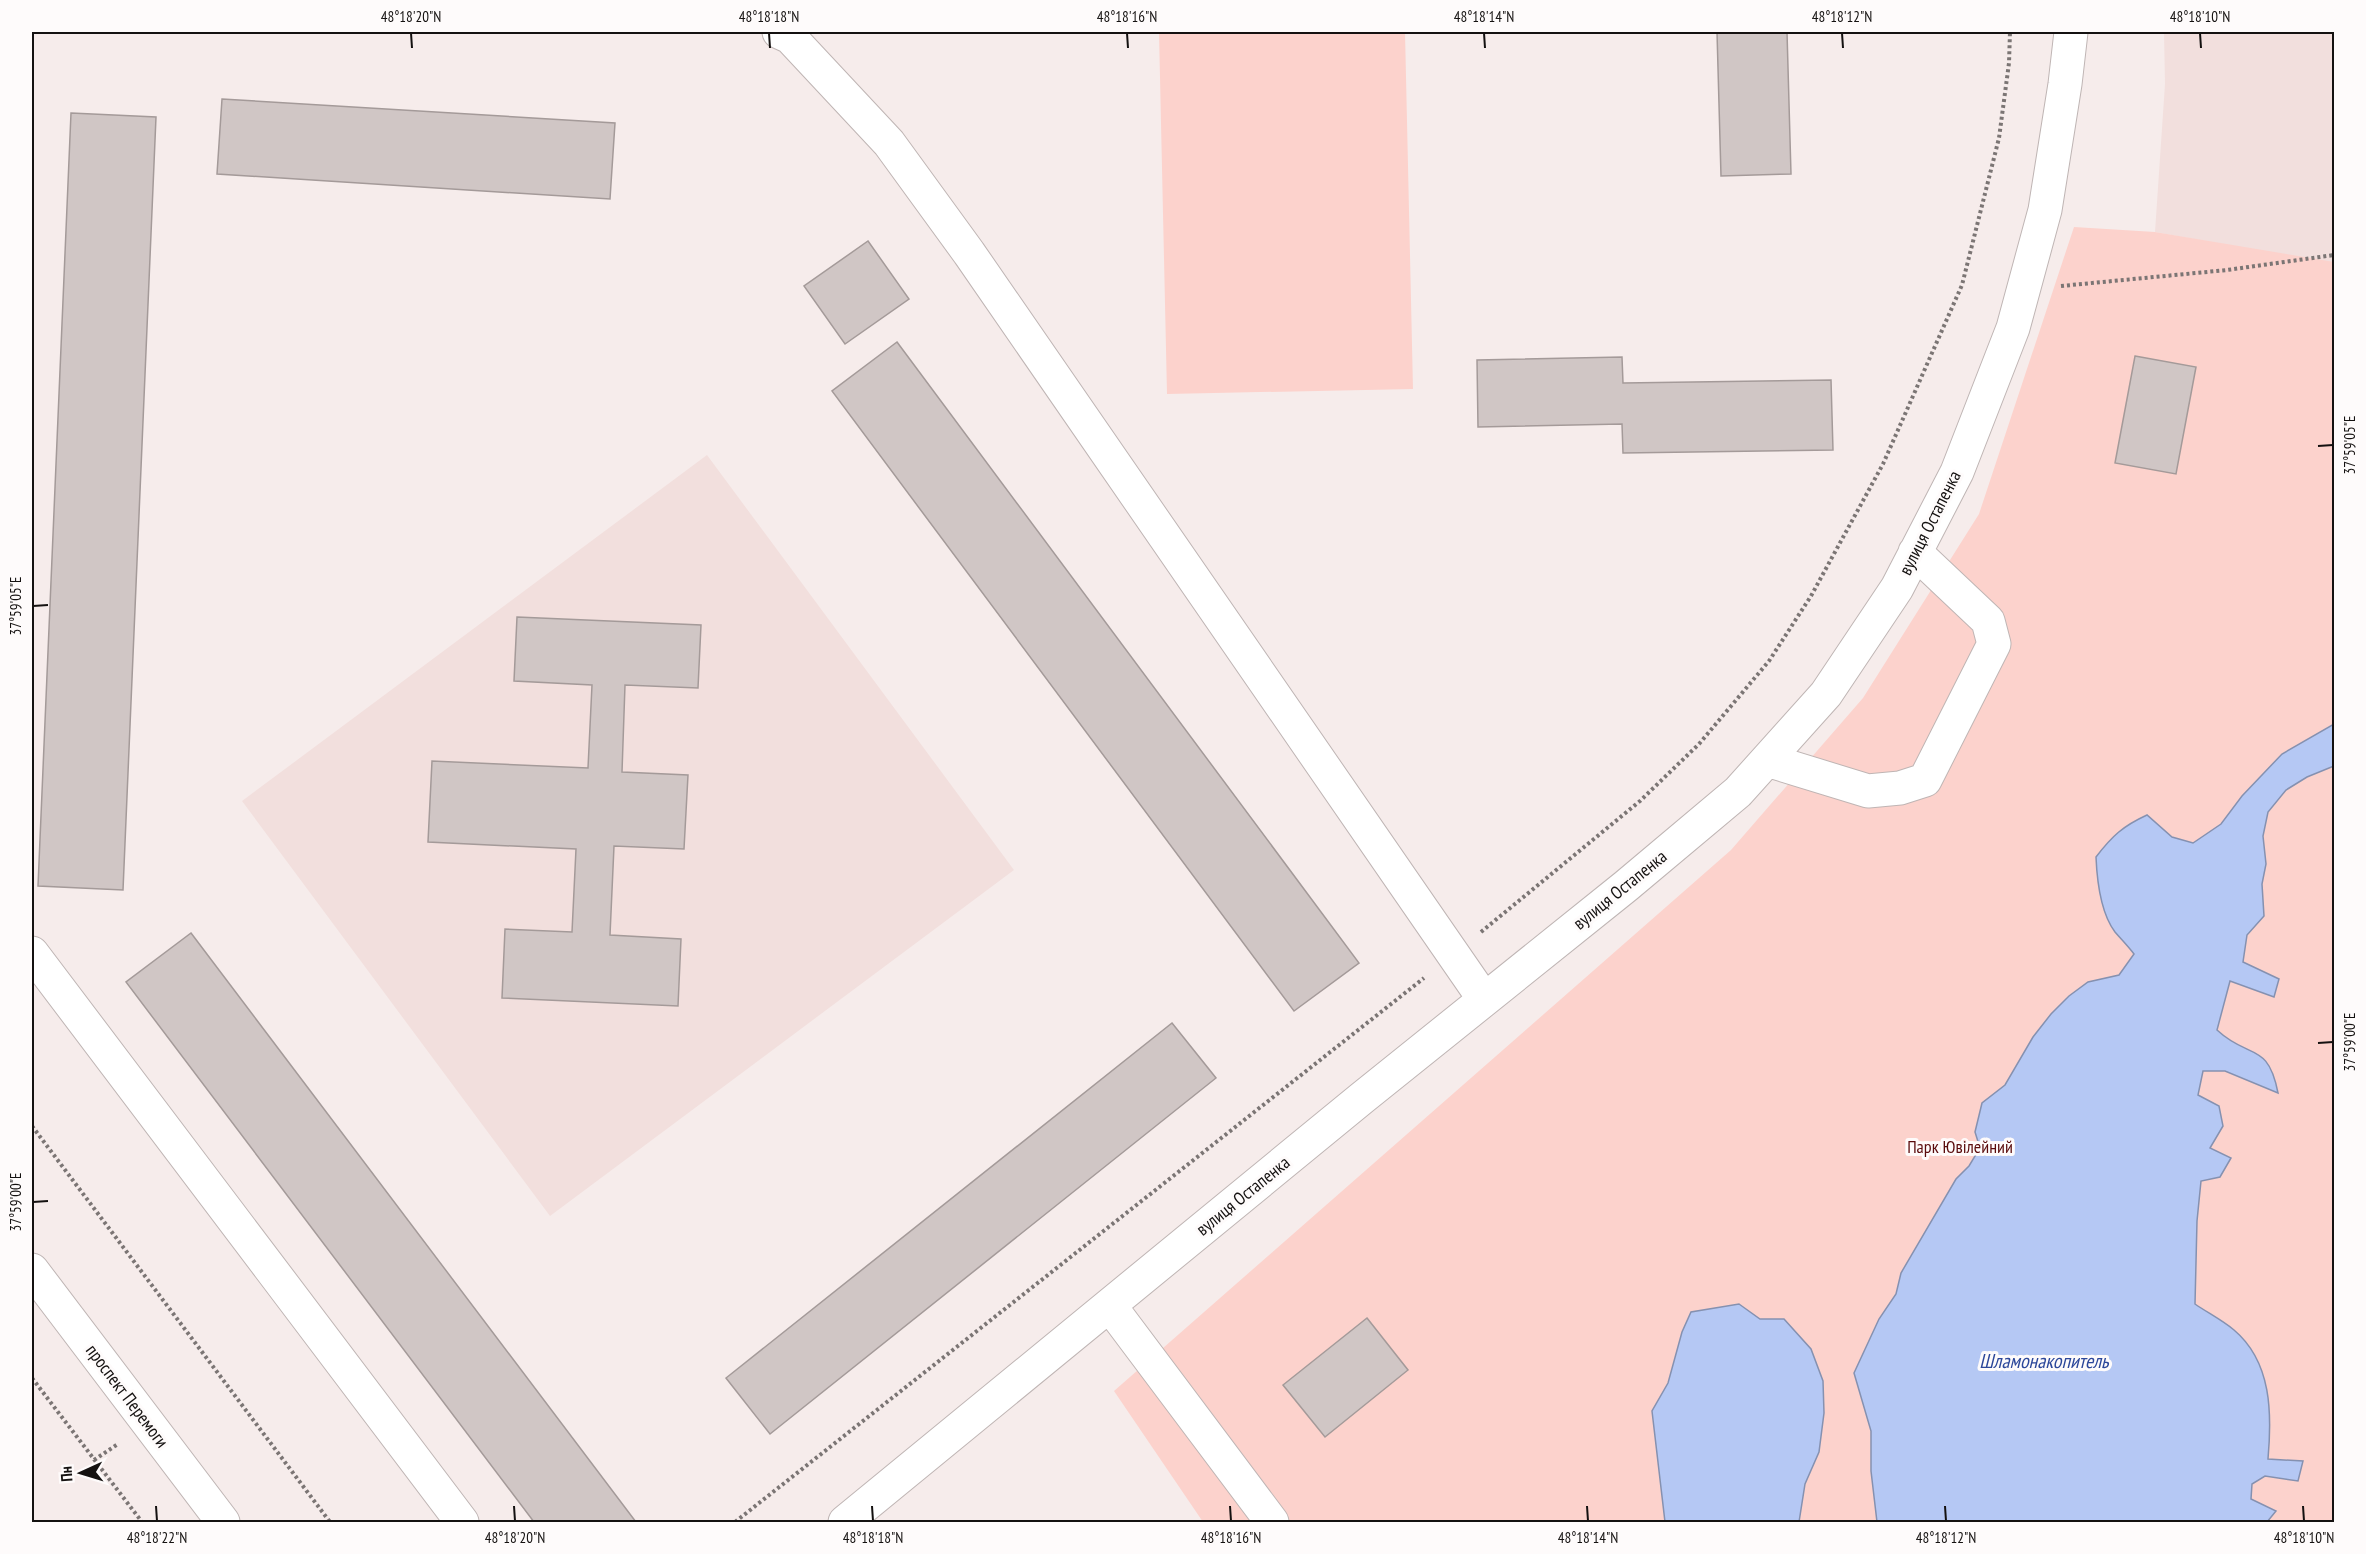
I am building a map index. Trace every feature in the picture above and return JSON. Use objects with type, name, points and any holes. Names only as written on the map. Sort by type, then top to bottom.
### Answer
[{"type":"street","points":[[778,32],[790,36],[889,143],[996,292],[1484,999]]},
{"type":"street","name":"вулиця Остапенка","points":[[845,1522],[1484,999],[1626,886],[1738,792],[1826,694],[1897,588],[1957,472],[2013,328],[2045,210],[2066,84],[2071,32]]},
{"type":"street","points":[[1767,760],[1868,791],[1900,788],[1925,780],[1994,644],[1988,621],[1915,552]]},
{"type":"street","points":[[32,953],[462,1522]]},
{"type":"street","name":"проспект Перемоги","points":[[32,1270],[223,1522]]},
{"type":"street","points":[[1110,1306],[1272,1522]]},
{"type":"path","points":[[735,1522],[1453,955],[1640,801],[1699,744],[1769,661],[1811,596],[1883,464],[1962,285],[1999,138],[2009,63],[2010,32]]},
{"type":"path","points":[[2023,290],[2227,270],[2334,255]]},
{"type":"path","points":[[32,1126],[330,1522]]},
{"type":"path","points":[[32,1378],[142,1522]]},
{"type":"shaded area","points":[[2164,32],[2334,32],[2334,264],[2155,232],[2165,84]]},
{"type":"shaded area","points":[[707,455],[1014,870],[550,1216],[242,801]]},
{"type":"green space","points":[[1159,32],[1405,32],[1413,389],[1167,394]]},
{"type":"green space","name":"Парк Ювілейний","points":[[2074,227],[2155,232],[2334,262],[2334,1522],[1203,1522],[1114,1391],[1731,850],[1863,698],[1979,514]]},
{"type":"water","name":"Шламонакопитель","points":[[2334,724],[2334,766],[2307,777],[2286,790],[2268,812],[2263,836],[2266,864],[2262,884],[2264,916],[2247,935],[2243,962],[2279,979],[2274,997],[2230,981],[2217,1030],[2228,1039],[2263,1058],[2269,1065],[2278,1093],[2225,1071],[2203,1071],[2198,1095],[2219,1106],[2223,1126],[2210,1148],[2231,1158],[2220,1177],[2201,1181],[2197,1221],[2195,1304],[2234,1330],[2247,1343],[2256,1357],[2263,1373],[2269,1407],[2268,1459],[2303,1461],[2298,1481],[2265,1476],[2252,1484],[2251,1499],[2276,1511],[2267,1522],[1877,1522],[1871,1471],[1871,1431],[1854,1373],[1879,1319],[1896,1294],[1901,1273],[1956,1179],[1969,1166],[1980,1148],[1975,1132],[1982,1103],[2005,1085],[2033,1037],[2069,996],[2088,982],[2119,975],[2134,954],[2115,932],[2106,915],[2098,886],[2096,857],[2118,832],[2147,815],[2172,837],[2193,843],[2221,824],[2242,796],[2282,754]]},
{"type":"water","points":[[1739,1304],[1760,1319],[1784,1319],[1811,1349],[1823,1381],[1824,1413],[1819,1452],[1805,1484],[1799,1522],[1665,1522],[1652,1411],[1668,1383],[1682,1332],[1691,1312]]},
{"type":"building","points":[[1717,32],[1787,32],[1791,174],[1721,176]]},
{"type":"building","points":[[222,99],[615,123],[610,199],[217,174]]},
{"type":"building","points":[[71,113],[156,117],[123,890],[38,886]]},
{"type":"building","points":[[868,241],[909,299],[845,344],[804,286]]},
{"type":"building","points":[[897,342],[1359,963],[1294,1011],[832,391]]},
{"type":"building","points":[[2135,356],[2196,367],[2176,474],[2115,463]]},
{"type":"building","points":[[1622,357],[1623,383],[1831,380],[1833,450],[1623,453],[1622,424],[1478,427],[1477,360]]},
{"type":"building","points":[[517,617],[701,625],[698,688],[625,685],[622,772],[688,775],[684,849],[614,846],[610,935],[681,939],[678,1006],[502,998],[505,929],[572,932],[576,849],[428,842],[432,761],[588,768],[592,685],[514,681]]},
{"type":"building","points":[[191,933],[636,1522],[534,1522],[126,982]]},
{"type":"building","points":[[1172,1023],[1216,1078],[770,1434],[726,1378]]},
{"type":"building","points":[[1367,1318],[1408,1370],[1325,1437],[1283,1385]]}]
